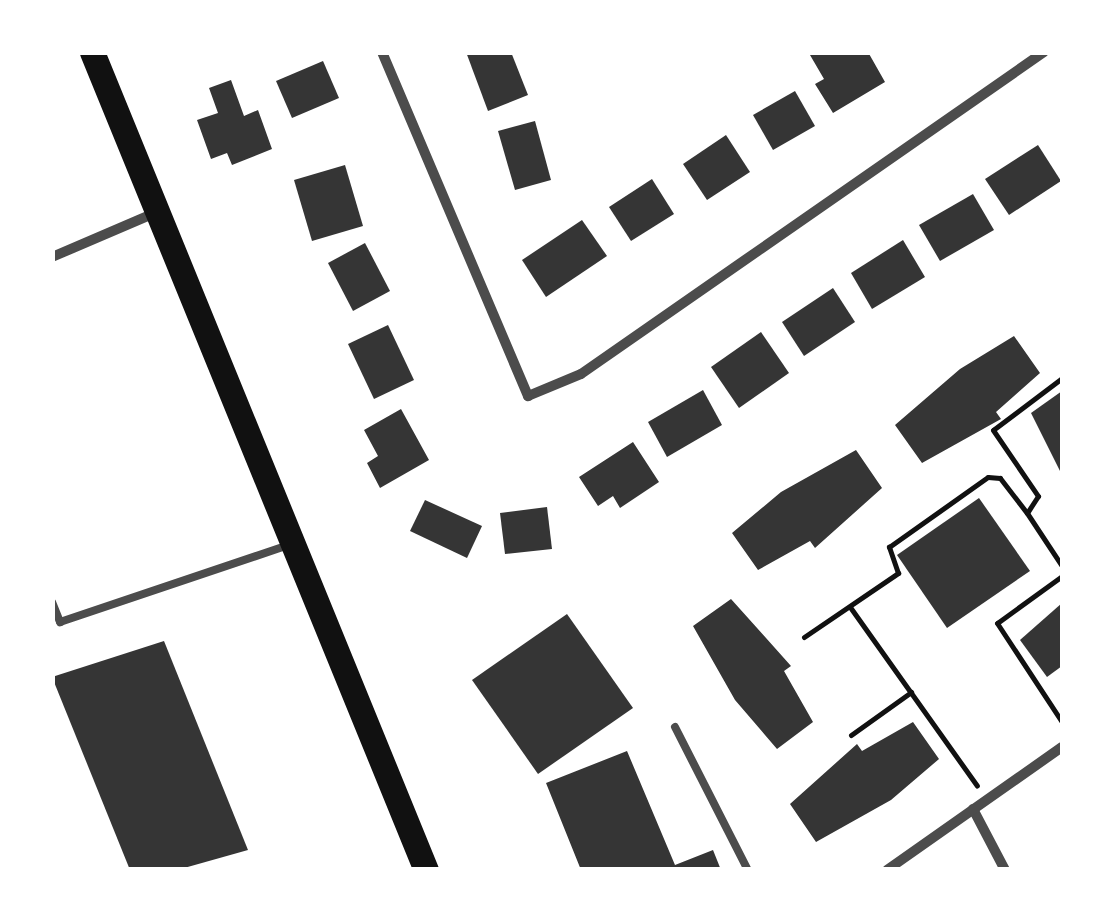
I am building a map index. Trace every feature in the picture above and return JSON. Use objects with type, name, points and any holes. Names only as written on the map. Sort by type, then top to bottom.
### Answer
[{"type":"main road","points":[[99,54],[158,212],[426,870]]},
{"type":"street","points":[[382,52],[528,396],[582,374],[1044,52]]},
{"type":"street","points":[[52,258],[158,212]]},
{"type":"street","points":[[887,870],[1062,747]]},
{"type":"street","points":[[973,809],[1005,870]]},
{"type":"lane","points":[[52,602],[60,622],[293,544]]},
{"type":"lane","points":[[675,727],[748,870]]},
{"type":"path","points":[[1027,513],[1038,496],[994,428],[1062,378]]},
{"type":"path","points":[[804,637],[898,573],[889,547],[988,477],[1000,478],[1062,566]]},
{"type":"path","points":[[1062,576],[997,623],[1062,722]]},
{"type":"path","points":[[850,606],[978,788]]},
{"type":"path","points":[[851,735],[912,692]]},
{"type":"building","points":[[466,52],[511,52],[528,95],[488,111]]},
{"type":"building","points":[[868,52],[885,82],[833,113],[815,84],[824,79],[810,55]]},
{"type":"building","points":[[323,61],[339,98],[292,118],[276,81]]},
{"type":"building","points":[[231,80],[244,116],[258,110],[272,149],[232,165],[227,153],[211,159],[197,120],[218,113],[209,88]]},
{"type":"building","points":[[795,91],[815,126],[773,150],[753,115]]},
{"type":"building","points":[[535,121],[551,180],[515,190],[498,131]]},
{"type":"building","points":[[726,135],[750,172],[707,200],[683,164]]},
{"type":"building","points":[[1038,145],[1061,181],[1009,215],[985,179]]},
{"type":"building","points":[[345,165],[363,226],[312,241],[294,180]]},
{"type":"building","points":[[652,179],[674,214],[631,241],[609,207]]},
{"type":"building","points":[[973,194],[994,230],[940,261],[919,225]]},
{"type":"building","points":[[582,220],[607,256],[546,297],[522,260]]},
{"type":"building","points":[[903,240],[925,277],[872,309],[851,273]]},
{"type":"building","points":[[365,243],[390,291],[353,311],[328,263]]},
{"type":"building","points":[[833,288],[855,322],[804,356],[782,322]]},
{"type":"building","points":[[388,325],[414,380],[374,399],[348,344]]},
{"type":"building","points":[[761,332],[789,373],[739,408],[711,367]]},
{"type":"building","points":[[1014,336],[1040,373],[996,412],[1001,419],[922,463],[895,425],[960,369]]},
{"type":"building","points":[[703,390],[722,425],[667,457],[648,422]]},
{"type":"building","points":[[1062,391],[1062,475],[1031,413]]},
{"type":"building","points":[[401,409],[429,460],[380,488],[367,463],[378,456],[364,430]]},
{"type":"building","points":[[633,442],[659,482],[620,508],[613,496],[598,506],[579,477]]},
{"type":"building","points":[[856,450],[882,488],[815,548],[810,541],[758,570],[732,533],[781,492]]},
{"type":"building","points":[[979,498],[1030,571],[947,628],[897,555]]},
{"type":"building","points":[[425,500],[482,526],[467,558],[410,531]]},
{"type":"building","points":[[547,507],[552,549],[505,554],[500,513]]},
{"type":"building","points":[[731,599],[791,666],[784,671],[813,722],[777,749],[735,700],[693,626]]},
{"type":"building","points":[[1062,603],[1062,666],[1047,677],[1020,640]]},
{"type":"building","points":[[567,614],[633,708],[538,774],[472,680]]},
{"type":"building","points":[[164,641],[248,850],[177,870],[130,870],[52,677]]},
{"type":"building","points":[[913,722],[939,759],[891,800],[816,842],[790,804],[857,744],[862,751]]},
{"type":"building","points":[[627,751],[675,865],[713,850],[721,870],[581,870],[546,783]]}]
